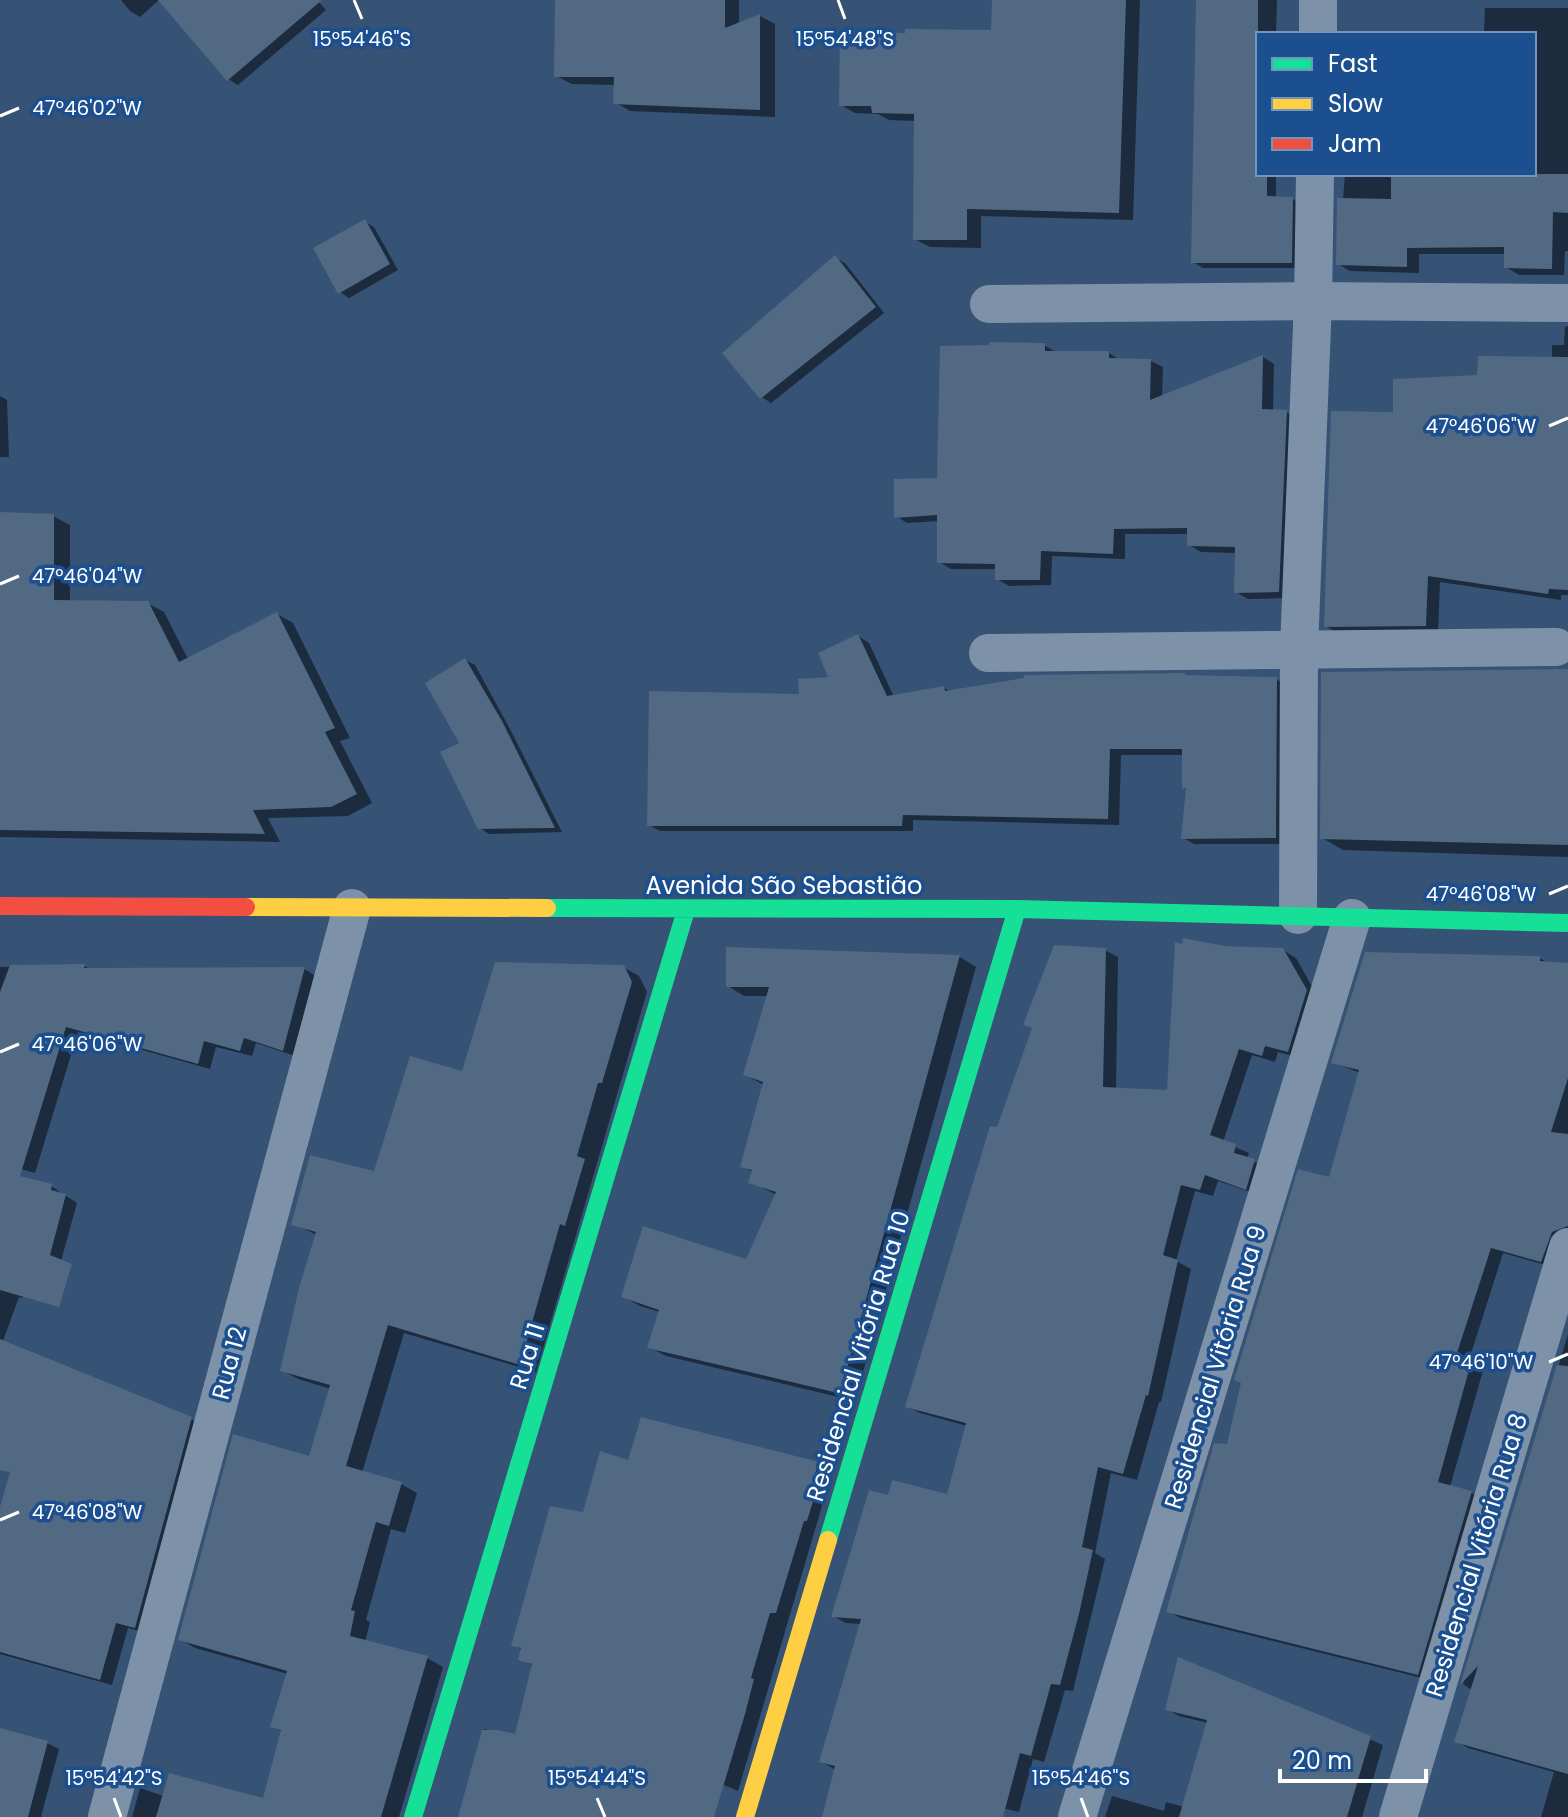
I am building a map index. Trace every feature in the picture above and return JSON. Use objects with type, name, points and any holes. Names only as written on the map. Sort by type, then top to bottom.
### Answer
[{"type":"street","points":[[1318,0],[1318,32]]},
{"type":"street","points":[[1298,915],[1299,649],[1315,176]]},
{"type":"street","points":[[989,304],[1313,301],[1568,303]]},
{"type":"street","points":[[988,653],[1556,647]]},
{"type":"street","name":"Avenida São Sebastião","points":[[0,906],[1017,909],[1568,923]]},
{"type":"street","name":"Rua 12","points":[[107,1817],[352,908]]},
{"type":"street","name":"Residencial Vitória Rua 10","points":[[745,1817],[1017,909]]},
{"type":"street","name":"Rua 11","points":[[413,1817],[686,910]]},
{"type":"street","name":"Residencial Vitória Rua 9","points":[[1077,1817],[1352,918]]},
{"type":"street","name":"Residencial Vitória Rua 8","points":[[1398,1817],[1568,1247]]},
{"type":"building","points":[[158,0],[322,0],[227,81]]},
{"type":"building","points":[[555,0],[725,0],[725,28],[760,14],[760,110],[613,104],[614,77],[554,77]]},
{"type":"building","points":[[992,0],[1126,0],[1119,213],[967,209],[967,240],[913,240],[914,114],[872,113],[871,106],[839,106],[840,31],[905,33],[905,29],[991,30]]},
{"type":"building","points":[[1196,0],[1258,0],[1256,176],[1267,176],[1267,196],[1293,197],[1292,263],[1191,263]]},
{"type":"building","points":[[1568,174],[1568,213],[1553,212],[1552,269],[1504,268],[1504,247],[1407,248],[1407,267],[1336,265],[1337,198],[1391,199],[1391,176]]},
{"type":"building","points":[[365,219],[390,264],[338,294],[313,248]]},
{"type":"building","points":[[835,255],[876,307],[760,399],[722,353]]},
{"type":"building","points":[[990,342],[1045,343],[1045,351],[1109,351],[1109,358],[1151,359],[1150,400],[1263,355],[1262,409],[1287,410],[1279,592],[1234,593],[1235,547],[1187,546],[1187,528],[1114,529],[1113,554],[1041,551],[1040,580],[995,580],[995,564],[937,563],[937,515],[894,518],[894,479],[937,478],[940,346],[989,345]]},
{"type":"building","points":[[1478,356],[1568,357],[1568,590],[1549,589],[1548,594],[1428,576],[1426,626],[1324,627],[1331,411],[1393,412],[1393,379],[1477,375]]},
{"type":"building","points":[[0,512],[54,514],[54,600],[148,601],[179,662],[277,612],[335,728],[325,732],[357,794],[331,807],[253,810],[265,834],[0,830]]},
{"type":"building","points":[[858,634],[887,696],[944,686],[945,691],[1024,678],[1024,675],[1185,673],[1277,677],[1276,838],[1181,839],[1186,788],[1182,789],[1182,749],[1110,749],[1108,819],[903,815],[902,826],[647,826],[649,691],[799,694],[798,679],[828,677],[818,653]]},
{"type":"building","points":[[465,658],[502,721],[555,828],[478,829],[440,752],[459,743],[425,683]]},
{"type":"building","points":[[1568,669],[1568,845],[1320,839],[1321,672]]},
{"type":"building","points":[[1183,938],[1224,946],[1283,948],[1307,990],[1288,1052],[1265,1046],[1262,1056],[1239,1049],[1210,1135],[1236,1144],[1234,1153],[1255,1159],[1246,1190],[1205,1175],[1200,1190],[1181,1185],[1163,1255],[1178,1260],[1148,1396],[1123,1474],[1098,1467],[1082,1547],[1093,1550],[1079,1614],[1060,1685],[1051,1684],[1031,1756],[1020,1753],[1003,1817],[822,1817],[835,1766],[819,1762],[861,1619],[831,1617],[869,1490],[888,1495],[892,1480],[947,1494],[966,1423],[905,1407],[990,1126],[997,1127],[1032,1028],[1023,1025],[1054,945],[1106,948],[1103,1087],[1167,1090],[1175,942],[1182,944]]},
{"type":"building","points":[[726,947],[960,955],[838,1393],[647,1348],[659,1310],[621,1297],[643,1226],[746,1259],[776,1192],[748,1183],[752,1170],[740,1167],[763,1082],[743,1075],[769,987],[726,987]]},
{"type":"building","points":[[1365,952],[1540,956],[1540,961],[1568,963],[1568,1078],[1551,1132],[1568,1134],[1568,1226],[1552,1232],[1541,1262],[1491,1248],[1457,1353],[1472,1359],[1438,1482],[1472,1491],[1418,1675],[1166,1612],[1214,1443],[1227,1444],[1241,1383],[1234,1380],[1298,1169],[1329,1177],[1359,1070],[1331,1063]]},
{"type":"building","points":[[495,962],[624,965],[632,982],[577,1156],[585,1159],[565,1226],[560,1224],[520,1365],[388,1325],[346,1466],[402,1482],[389,1526],[376,1522],[351,1610],[355,1611],[350,1636],[428,1656],[381,1817],[156,1817],[169,1773],[263,1798],[281,1730],[270,1727],[287,1671],[178,1640],[233,1434],[309,1456],[330,1385],[280,1371],[299,1288],[316,1232],[291,1225],[310,1155],[374,1171],[410,1056],[462,1071]]},
{"type":"building","points":[[85,964],[84,968],[305,967],[283,1051],[244,1038],[240,1051],[204,1041],[198,1064],[66,1027],[20,1176],[52,1184],[51,1190],[66,1194],[50,1255],[72,1264],[59,1307],[0,1290],[0,992],[10,965]]},
{"type":"building","points":[[0,1339],[192,1417],[135,1628],[116,1623],[100,1680],[0,1652],[0,1507],[10,1472],[0,1470]]},
{"type":"building","points":[[1557,1365],[1568,1366],[1568,1774],[1454,1742],[1478,1666],[1460,1685]]},
{"type":"building","points":[[641,1417],[819,1462],[814,1477],[820,1478],[776,1613],[770,1613],[751,1678],[754,1679],[745,1714],[714,1817],[458,1817],[482,1730],[515,1734],[532,1664],[518,1660],[521,1648],[511,1646],[550,1506],[583,1512],[600,1451],[628,1460]]},
{"type":"building","points":[[1178,1657],[1371,1736],[1347,1817],[1179,1817],[1207,1720],[1165,1710]]},
{"type":"building","points":[[0,1728],[48,1741],[28,1817],[0,1817]]},
{"type":"traffic: fast","points":[[547,908],[1017,909],[1568,923]]},
{"type":"traffic: fast","points":[[828,1540],[1017,909]]},
{"type":"traffic: fast","points":[[413,1817],[686,910]]},
{"type":"traffic: slow","points":[[246,907],[547,908]]},
{"type":"traffic: slow","points":[[745,1817],[828,1540]]},
{"type":"traffic: jam","points":[[0,906],[246,907]]}]
